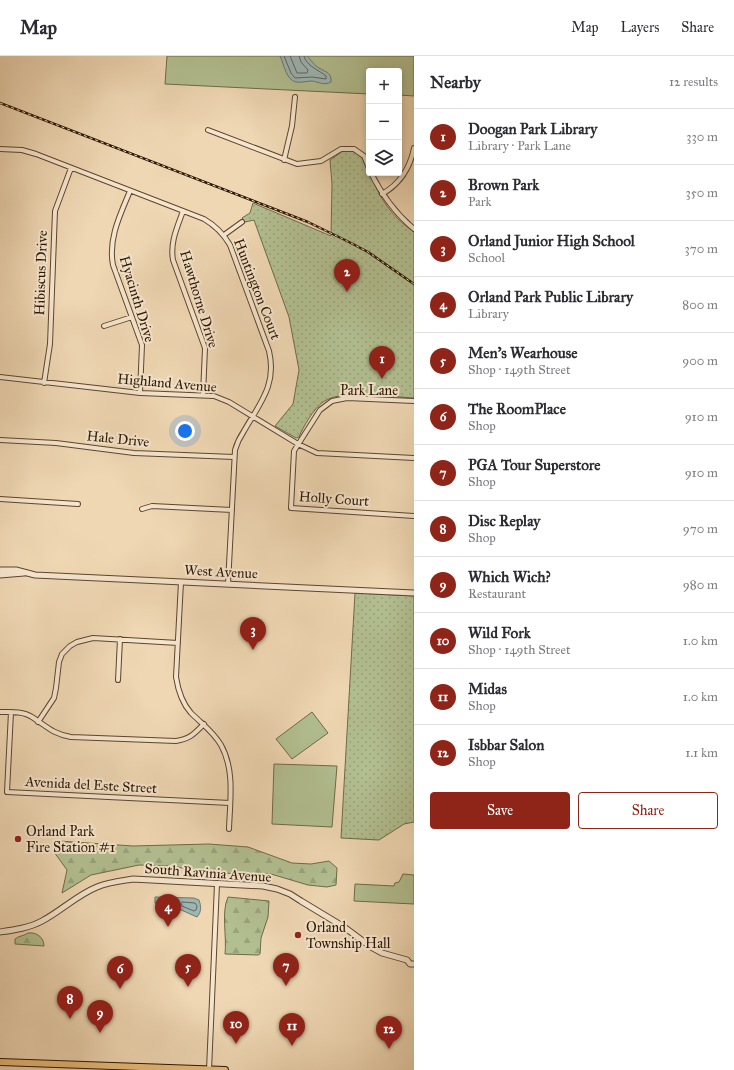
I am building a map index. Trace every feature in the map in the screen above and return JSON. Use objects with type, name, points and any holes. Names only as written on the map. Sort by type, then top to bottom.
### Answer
[{"type":"highway","points":[[0,1062],[225,1070]]},
{"type":"street","points":[[284,160],[292,126],[295,97]]},
{"type":"street","points":[[208,130],[297,164],[321,161],[341,149],[354,149],[364,156],[366,161]]},
{"type":"street","points":[[382,194],[394,186],[405,173],[412,159],[414,148]]},
{"type":"street","name":"Huntington Court","points":[[0,149],[28,152],[204,219],[214,224],[224,234],[230,245],[269,351],[271,360],[271,374],[268,390],[236,445],[234,457],[228,584]]},
{"type":"street","name":"Hibiscus Drive","points":[[44,383],[50,344],[55,211],[71,168]]},
{"type":"street","points":[[373,176],[382,194],[400,217],[414,229]]},
{"type":"street","name":"Hyacinth Drive","points":[[130,191],[115,230],[111,250],[113,265],[142,345],[140,393]]},
{"type":"street","name":"Hawthorne Drive","points":[[183,211],[171,249],[173,260],[205,348],[203,395]]},
{"type":"street","points":[[224,234],[242,222]]},
{"type":"street","points":[[104,326],[132,317]]},
{"type":"street","name":"Highland Avenue","points":[[0,377],[140,393],[214,396],[221,398],[298,444],[317,453],[414,458]]},
{"type":"street","name":"Park Lane","points":[[298,444],[320,410],[335,400],[347,398],[414,401]]},
{"type":"street","name":"Hale Drive","points":[[0,440],[56,443],[134,453],[234,457]]},
{"type":"street","name":"Holly Court","points":[[298,444],[294,451],[291,508],[414,516]]},
{"type":"street","points":[[0,499],[78,504]]},
{"type":"street","points":[[142,509],[152,506],[232,510]]},
{"type":"street","name":"West Avenue","points":[[0,570],[16,570],[35,575],[414,594]]},
{"type":"street","name":"West Avenue","points":[[0,575],[17,575],[27,573]]},
{"type":"street","points":[[181,582],[176,677],[178,688],[182,699],[191,713],[204,724],[217,739],[227,757],[231,786],[228,829]]},
{"type":"street","points":[[38,722],[54,698],[62,654],[70,646],[77,642],[88,638],[178,643]]},
{"type":"street","points":[[118,680],[120,639]]},
{"type":"street","points":[[0,712],[11,712],[32,716],[38,722],[61,735],[72,737],[176,741],[184,740],[192,736],[204,724]]},
{"type":"street","name":"Avenida del Este Street","points":[[11,712],[7,792],[230,803]]},
{"type":"street","name":"South Ravinia Avenue","points":[[0,932],[23,928],[41,922],[85,892],[107,883],[133,879],[263,886],[290,894],[344,927],[382,953],[407,960],[410,964],[414,964]]},
{"type":"street","points":[[209,1070],[217,884]]},
{"type":"street","points":[[407,960],[414,958]]},
{"type":"green space","points":[[167,56],[414,56],[414,96],[402,95],[402,68],[366,68],[366,94],[165,84]]},
{"type":"green space","points":[[343,151],[353,151],[362,158],[366,164],[366,176],[371,176],[382,199],[399,220],[414,232],[414,398],[354,394],[332,398],[323,402],[316,409],[306,423],[299,437],[296,438],[275,426],[293,404],[299,370],[289,317],[254,220],[245,222],[242,218],[250,213],[253,203],[331,236],[332,184],[330,160]]},
{"type":"green space","points":[[355,593],[414,596],[414,822],[404,824],[379,840],[341,838]]},
{"type":"green space","points":[[312,712],[328,733],[292,759],[276,739]]},
{"type":"green space","points":[[274,764],[337,766],[332,827],[272,824]]},
{"type":"green space","points":[[59,841],[133,846],[209,844],[248,847],[292,863],[311,864],[329,861],[337,868],[336,885],[327,887],[308,885],[271,874],[205,873],[173,866],[139,865],[91,875],[62,893],[67,870],[54,852],[54,848]]},
{"type":"green space","points":[[403,874],[414,875],[414,904],[354,901],[355,884],[394,886],[395,883],[399,882]]},
{"type":"green space","points":[[228,897],[269,901],[268,917],[261,938],[260,954],[225,954],[225,910]]},
{"type":"green space","points":[[28,933],[34,933],[39,936],[43,940],[44,946],[15,944],[15,939]]},
{"type":"water","points":[[280,56],[307,56],[316,66],[331,77],[331,82],[324,84],[312,81],[293,81],[288,75]]},
{"type":"water","points":[[155,897],[194,898],[199,900],[201,906],[200,913],[197,917],[179,909],[155,903]]},
{"type":"railway","points":[[0,103],[308,222],[368,252],[414,284]]},
{"type":"place","name":"Brown Park","points":[[347,292]]},
{"type":"place","name":"Doogan Park Library","points":[[382,379]]},
{"type":"place","name":"Orland Junior High School","points":[[253,650]]},
{"type":"place","name":"Orland Park Fire Station #1","points":[[18,839]]},
{"type":"place","name":"Orland Park Public Library","points":[[168,927]]},
{"type":"place","name":"Orland Township Hall","points":[[298,935]]},
{"type":"place","name":"PGA Tour Superstore","points":[[286,986]]},
{"type":"place","name":"Men's Wearhouse","points":[[188,987]]},
{"type":"place","name":"The RoomPlace","points":[[120,989]]},
{"type":"place","name":"Disc Replay","points":[[70,1019]]},
{"type":"place","name":"Which Wich?","points":[[100,1033]]},
{"type":"place","name":"Wild Fork","points":[[236,1044]]},
{"type":"place","name":"Midas","points":[[292,1046]]},
{"type":"place","name":"Isbbar Salon","points":[[389,1049]]}]
